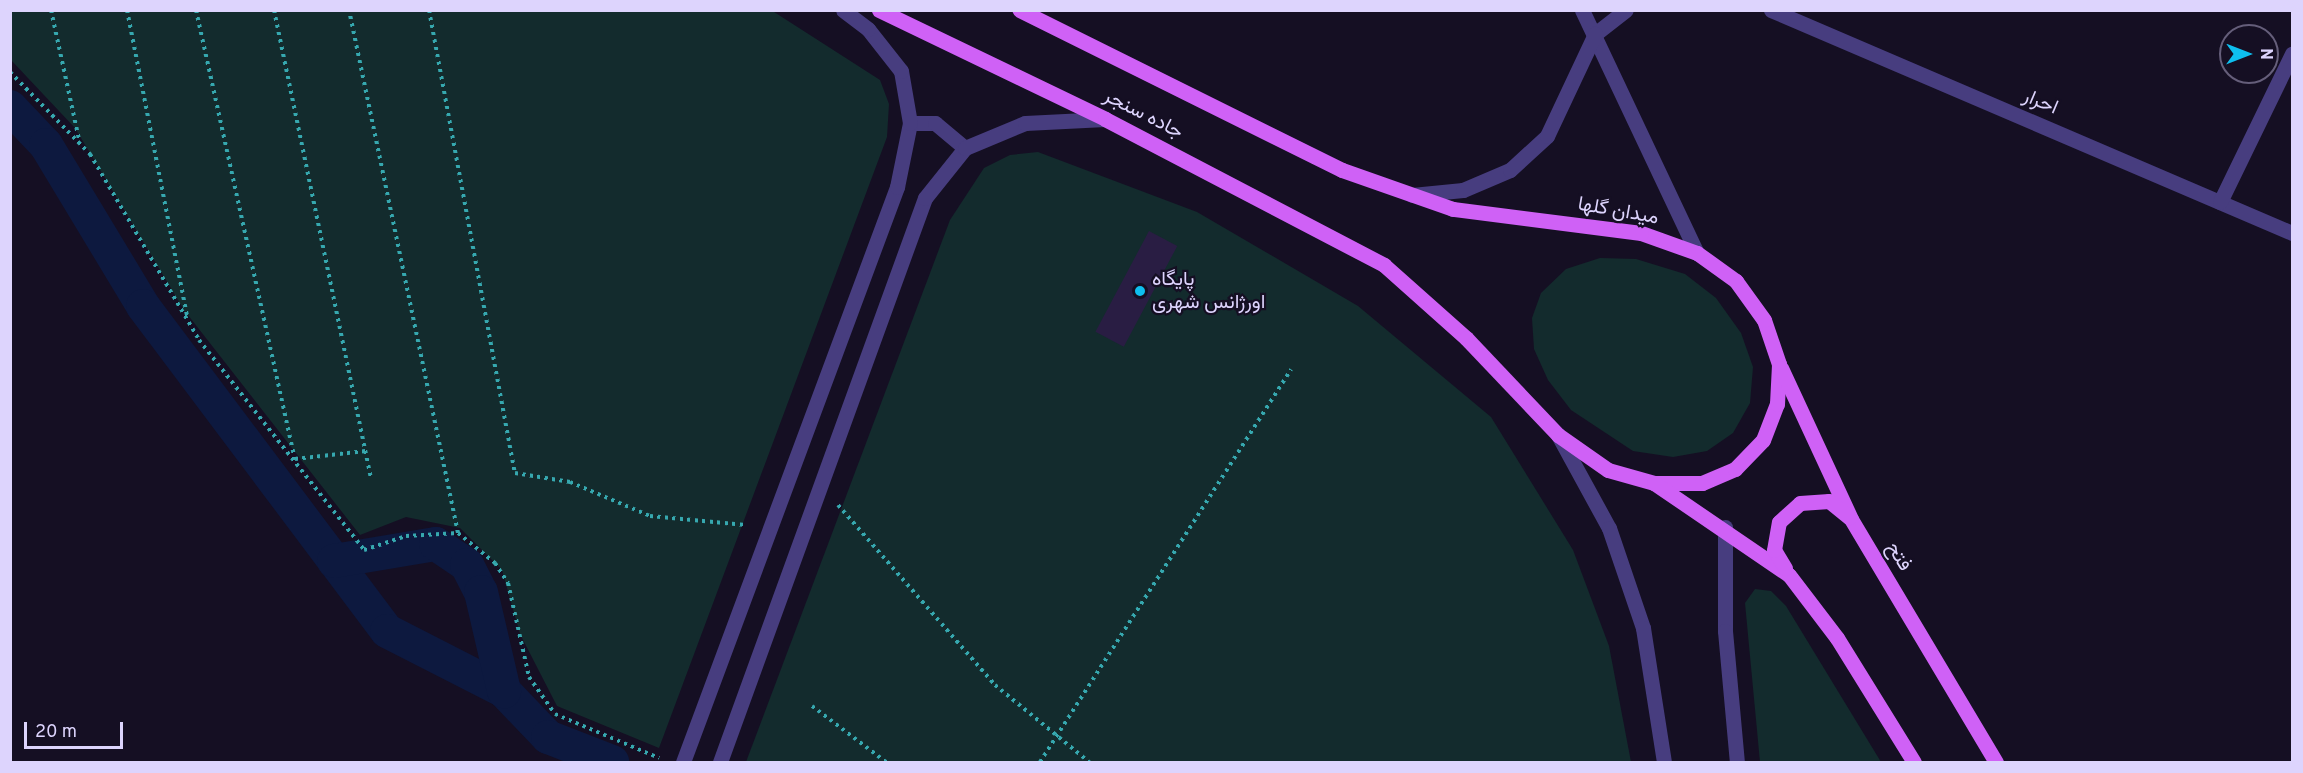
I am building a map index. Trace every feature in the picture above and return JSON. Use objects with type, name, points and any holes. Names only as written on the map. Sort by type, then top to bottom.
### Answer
[{"type":"main road","name":"جاده سنجر","points":[[879,10],[1105,119],[1384,265]]},
{"type":"main road","name":"جاده سنجر","points":[[1019,10],[1342,170],[1412,195]]},
{"type":"main road","name":"میدان گلها","points":[[1384,265],[1466,338],[1558,435],[1608,470],[1654,483],[1702,483],[1735,469],[1763,440],[1777,404],[1779,364],[1764,320],[1736,281],[1697,253],[1641,233],[1453,209],[1412,195]]},
{"type":"main road","name":"فتح","points":[[1779,364],[1851,519],[1996,762]]},
{"type":"main road","points":[[1654,483],[1725,527],[1789,575]]},
{"type":"main road","points":[[1851,519],[1829,501],[1800,503],[1779,522],[1774,550],[1789,575],[1837,638],[1914,762]]},
{"type":"street","points":[[683,762],[897,187],[910,123],[901,71],[868,29],[843,10]]},
{"type":"street","points":[[1582,10],[1697,253]]},
{"type":"street","points":[[1412,195],[1463,190],[1510,170],[1547,136],[1594,34],[1626,10]]},
{"type":"street","name":"احرار","points":[[1771,10],[2292,233]]},
{"type":"street","points":[[2220,202],[2292,54]]},
{"type":"street","points":[[720,762],[925,198],[964,148],[1025,123],[1105,119]]},
{"type":"street","points":[[910,123],[941,125],[964,148]]},
{"type":"street","points":[[1558,435],[1609,528],[1643,628],[1664,762]]},
{"type":"street","points":[[1725,527],[1725,631],[1737,762]]},
{"type":"path","points":[[51,10],[79,141]]},
{"type":"path","points":[[127,10],[188,321]]},
{"type":"path","points":[[196,10],[296,459]]},
{"type":"path","points":[[274,10],[371,477]]},
{"type":"path","points":[[349,10],[458,533],[495,563],[508,583],[529,677],[555,714],[668,762]]},
{"type":"path","points":[[429,10],[515,472],[570,482],[650,516],[709,519],[770,531]]},
{"type":"path","points":[[10,72],[79,141],[188,321],[364,549],[406,536],[458,533]]},
{"type":"path","points":[[1040,762],[1291,369]]},
{"type":"path","points":[[296,459],[366,451]]},
{"type":"path","points":[[822,486],[995,685],[1089,762]]},
{"type":"path","points":[[812,706],[886,762]]},
{"type":"green space","points":[[771,10],[880,80],[889,104],[887,137],[659,748],[557,706],[520,634],[502,570],[460,528],[406,517],[360,535],[184,310],[75,128],[11,60],[11,11]]},
{"type":"green space","points":[[1038,152],[1197,212],[1358,306],[1491,417],[1573,550],[1609,646],[1631,762],[746,762],[950,220],[984,168],[1010,155]]},
{"type":"green space","points":[[1600,258],[1636,259],[1685,274],[1716,298],[1741,333],[1753,367],[1750,403],[1733,433],[1707,451],[1673,457],[1633,451],[1571,410],[1548,380],[1534,349],[1532,318],[1541,293],[1566,269]]},
{"type":"green space","points":[[1755,589],[1771,591],[1786,606],[1881,762],[1760,762],[1745,603]]},
{"type":"building","name":"پایگاه اورژانس شهری","points":[[1149,231],[1177,246],[1124,347],[1095,332]]},
{"type":"waterway","points":[[10,107],[46,145],[143,306],[387,631],[504,691],[548,737],[612,762]]},
{"type":"waterway","points":[[334,561],[436,544],[467,565],[481,592],[504,691]]},
{"type":"place","name":"پایگاه اورژانس شهری","points":[[1140,291]]}]
